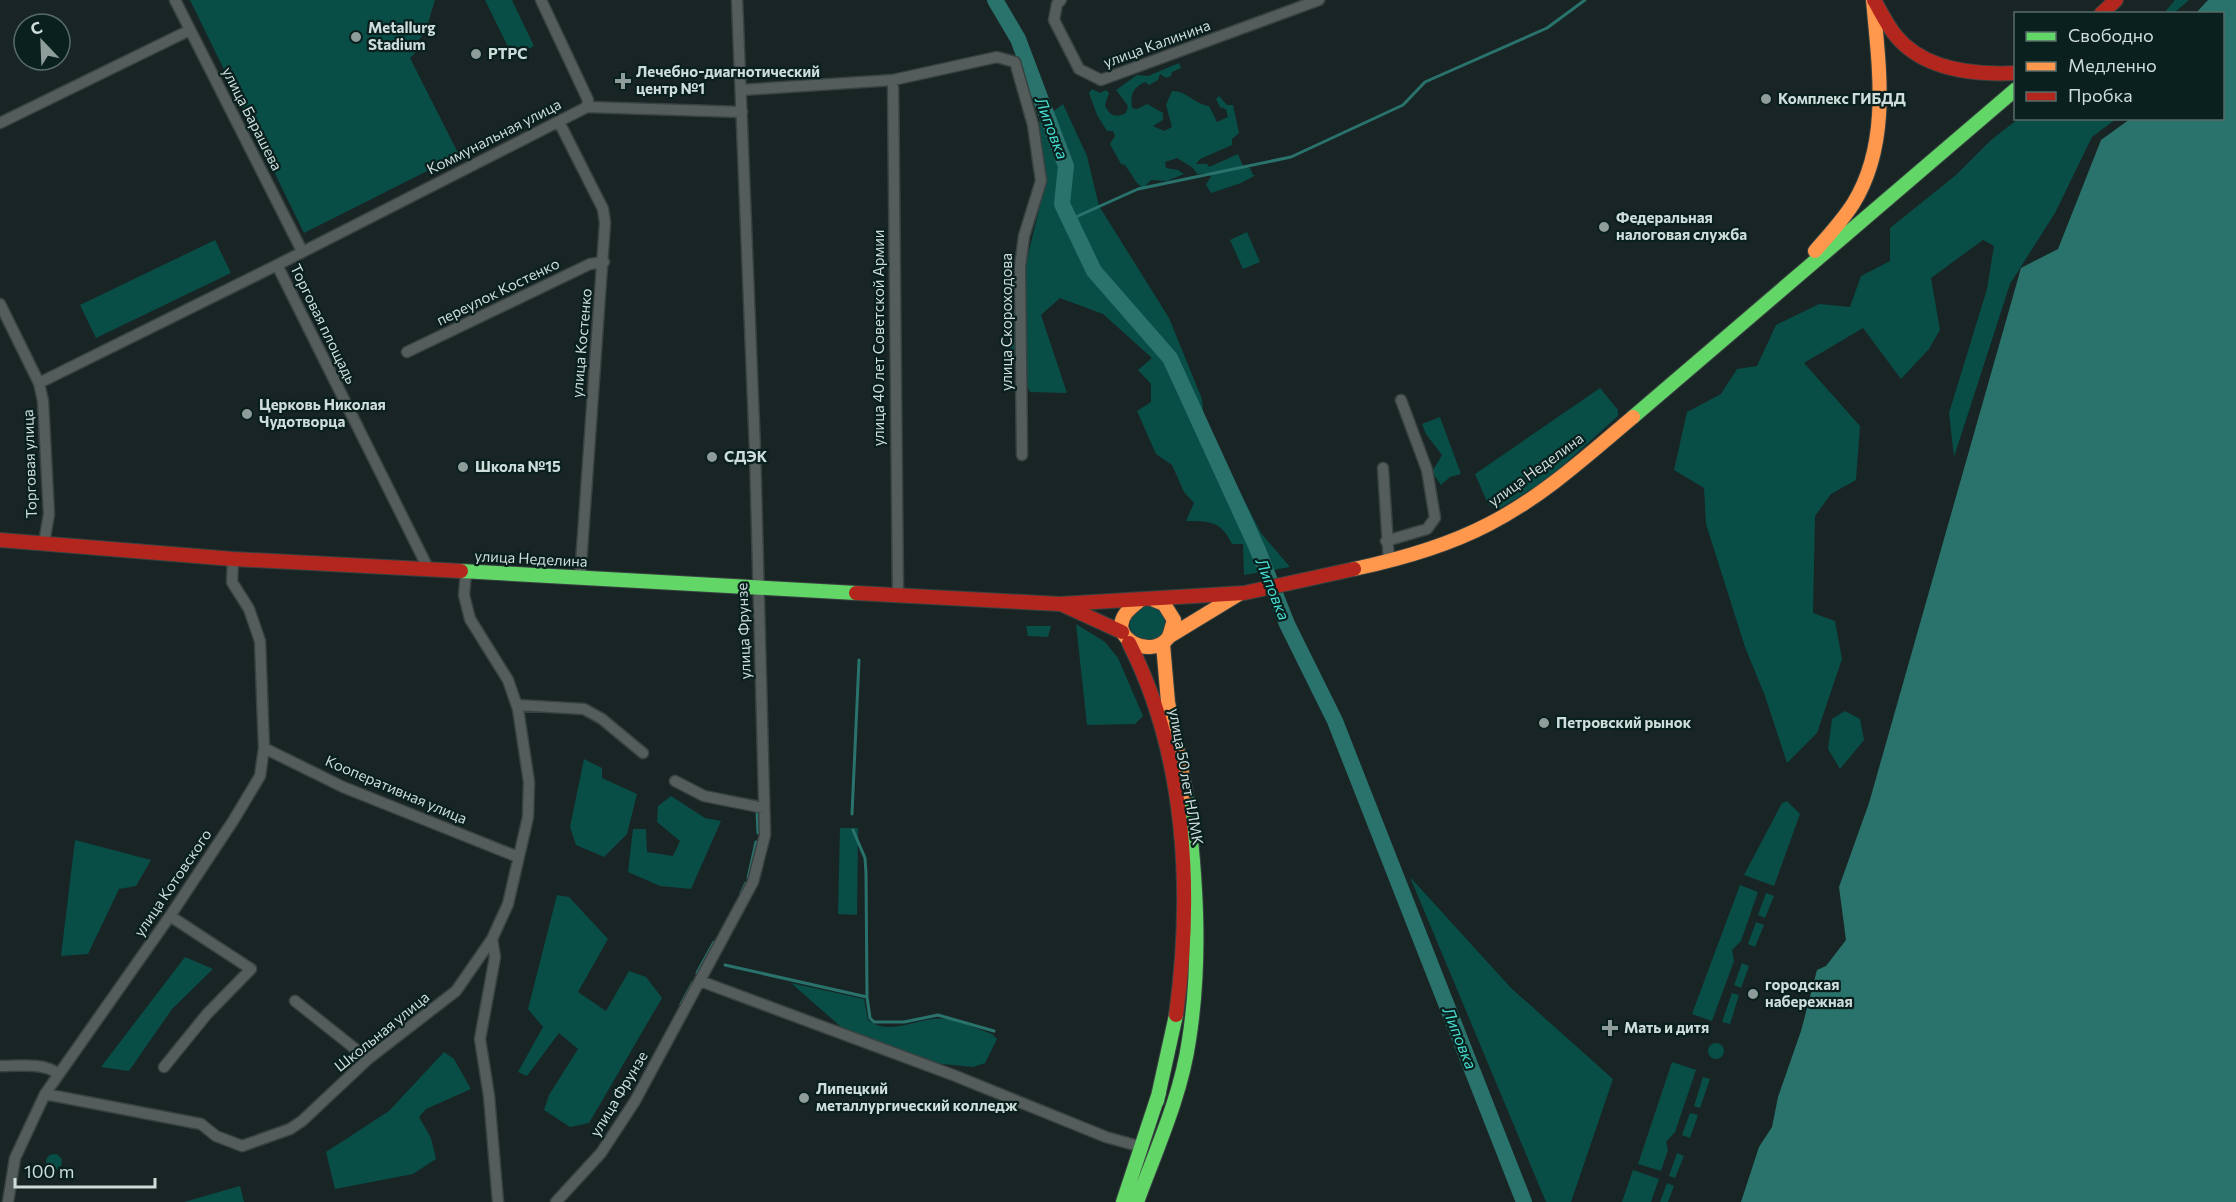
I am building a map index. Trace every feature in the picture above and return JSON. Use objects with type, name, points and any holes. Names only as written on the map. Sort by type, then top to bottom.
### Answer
[{"type":"main road","points":[[1873,0],[1898,38],[1920,56],[1954,69],[1977,74],[2014,73]]},
{"type":"main road","points":[[1797,274],[1853,203],[1869,169],[1878,117],[1879,82],[1873,0]]},
{"type":"main road","points":[[2103,12],[2116,0]]},
{"type":"main road","points":[[1797,274],[2014,91]]},
{"type":"main road","name":"улица Неделина","points":[[0,540],[233,559],[1060,604],[1243,592],[1389,562],[1420,553],[1474,531],[1527,501],[1567,473],[1797,274]]},
{"type":"main road","points":[[1060,604],[1126,637],[1139,648],[1151,649],[1243,592]]},
{"type":"main road","points":[[1126,637],[1122,617],[1125,610],[1147,600],[1170,611],[1173,620],[1166,640]]},
{"type":"main road","name":"улица 50 лет НЛМК","points":[[1124,1202],[1157,1101],[1174,1032],[1186,920],[1182,834],[1163,726],[1151,689],[1126,637]]},
{"type":"main road","name":"улица 50 лет НЛМК","points":[[1137,1202],[1176,1093],[1190,1042],[1197,966],[1196,874],[1182,764],[1168,702],[1166,640]]},
{"type":"street","name":"улица Барашева","points":[[175,0],[302,251]]},
{"type":"street","points":[[541,0],[588,99],[587,107],[742,112]]},
{"type":"street","name":"улица Фрунзе","points":[[556,1202],[590,1167],[629,1110],[753,882],[765,835],[756,450],[737,0]]},
{"type":"street","name":"улица Калинина","points":[[1061,0],[1057,4],[1054,20],[1079,69],[1101,80],[1319,0]]},
{"type":"street","points":[[0,123],[190,30]]},
{"type":"street","name":"улица Скороходова","points":[[893,81],[996,57],[1015,62],[1033,125],[1041,180],[1024,236],[1020,267],[1023,455]]},
{"type":"street","points":[[741,90],[893,81]]},
{"type":"street","name":"улица 40 лет Советской Армии","points":[[893,81],[898,596]]},
{"type":"street","name":"Коммунальная улица","points":[[277,265],[587,107]]},
{"type":"street","name":"улица Костенко","points":[[559,122],[603,209],[605,223],[580,578]]},
{"type":"street","name":"переулок Костенко","points":[[407,352],[590,264],[604,262]]},
{"type":"street","name":"Торговая площадь","points":[[39,383],[277,265],[429,570]]},
{"type":"street","name":"Торговая улица","points":[[0,304],[39,383],[43,401],[49,514],[44,543]]},
{"type":"street","points":[[1386,541],[1427,529],[1435,518],[1427,470],[1401,400]]},
{"type":"street","points":[[1383,468],[1389,562]]},
{"type":"street","name":"улица Котовского","points":[[8,1202],[15,1158],[45,1094],[170,916],[260,776],[264,748],[260,640],[249,609],[232,582],[233,559]]},
{"type":"street","name":"Школьная улица","points":[[45,1094],[201,1124],[216,1136],[242,1146],[296,1126],[368,1059],[456,991],[492,939],[508,904],[528,817],[529,782],[517,705],[508,680],[470,619],[464,595],[466,572]]},
{"type":"street","points":[[517,705],[584,709],[602,719],[643,753]]},
{"type":"street","name":"Кооперативная улица","points":[[264,748],[344,787],[518,856]]},
{"type":"street","points":[[675,781],[704,796],[764,808]]},
{"type":"street","points":[[164,1067],[207,1014],[251,969],[170,916]]},
{"type":"street","points":[[492,939],[495,957],[480,1039],[491,1117],[498,1202]]},
{"type":"street","points":[[700,981],[953,1075],[1106,1137],[1142,1147]]},
{"type":"street","points":[[295,1001],[368,1059]]},
{"type":"street","points":[[0,1066],[33,1066],[53,1069],[58,1074]]},
{"type":"green space","points":[[190,0],[435,0],[426,30],[416,44],[420,48],[410,58],[459,155],[304,233]]},
{"type":"green space","points":[[485,0],[512,0],[534,46],[513,57]]},
{"type":"green space","points":[[2175,0],[2189,0],[2175,12],[2165,12]]},
{"type":"green space","points":[[1179,63],[1181,68],[1172,72],[1171,76],[1166,78],[1160,74],[1158,80],[1149,85],[1145,82],[1138,87],[1132,95],[1132,108],[1137,109],[1147,104],[1163,113],[1163,120],[1153,126],[1164,131],[1172,127],[1166,105],[1172,91],[1182,93],[1209,106],[1217,122],[1228,117],[1226,109],[1220,107],[1216,99],[1219,96],[1227,105],[1233,105],[1239,133],[1232,139],[1232,145],[1200,159],[1196,164],[1207,164],[1209,167],[1238,154],[1243,166],[1250,168],[1253,175],[1256,175],[1241,183],[1211,193],[1206,185],[1211,176],[1209,173],[1197,174],[1193,168],[1177,158],[1165,162],[1166,168],[1178,170],[1184,174],[1167,181],[1151,180],[1143,188],[1125,165],[1121,164],[1110,144],[1115,136],[1113,131],[1107,131],[1097,115],[1089,93],[1092,89],[1100,93],[1106,90],[1109,93],[1105,105],[1109,112],[1116,116],[1122,115],[1126,113],[1128,106],[1116,90],[1137,75],[1148,76]]},
{"type":"green space","points":[[1063,104],[1087,156],[1099,206],[1169,318],[1202,399],[1207,458],[1213,465],[1226,493],[1240,492],[1261,533],[1290,567],[1244,575],[1243,544],[1232,544],[1224,531],[1214,524],[1186,521],[1194,503],[1184,492],[1172,465],[1156,454],[1137,411],[1151,402],[1151,384],[1138,370],[1152,358],[1103,314],[1060,298],[1041,315],[1067,393],[1030,392],[1010,349],[1010,327],[1046,182],[1039,122]]},
{"type":"green space","points":[[2017,120],[2115,120],[2092,137],[2055,213],[2010,284],[1954,457],[1949,413],[1987,289],[1994,246],[1983,240],[1931,278],[1940,330],[1929,349],[1901,379],[1863,328],[1804,363],[1860,426],[1856,480],[1831,494],[1815,516],[1813,613],[1835,621],[1842,659],[1817,733],[1787,763],[1765,696],[1745,647],[1706,524],[1704,488],[1674,470],[1687,412],[1721,394],[1737,369],[1757,366],[1776,325],[1819,304],[1850,307],[1861,276],[1890,261],[1890,228],[1956,175],[1991,140]]},
{"type":"green space","points":[[1247,232],[1260,262],[1243,269],[1230,240]]},
{"type":"green space","points":[[215,240],[231,273],[96,338],[80,305]]},
{"type":"green space","points":[[1600,388],[1618,410],[1618,416],[1548,479],[1499,509],[1488,504],[1475,474]]},
{"type":"green space","points":[[1440,417],[1461,474],[1450,477],[1441,485],[1432,472],[1442,455],[1426,434],[1422,424]]},
{"type":"green space","points":[[1157,605],[1169,626],[1158,642],[1137,641],[1130,627],[1135,611],[1138,606]]},
{"type":"green space","points":[[1076,624],[1105,642],[1118,658],[1143,716],[1135,724],[1087,725]]},
{"type":"green space","points":[[1026,626],[1051,626],[1048,637],[1028,636]]},
{"type":"green space","points":[[1845,711],[1860,719],[1864,740],[1840,769],[1828,749],[1832,719]]},
{"type":"green space","points":[[584,759],[602,768],[602,778],[637,794],[627,834],[604,857],[576,845],[570,827]]},
{"type":"green space","points":[[671,796],[705,818],[721,821],[691,889],[660,886],[628,872],[633,829],[646,829],[647,852],[673,856],[680,841],[657,822],[658,806]]},
{"type":"green space","points":[[1787,801],[1800,814],[1774,886],[1744,875],[1782,803]]},
{"type":"green space","points":[[840,828],[858,828],[857,915],[838,914]]},
{"type":"green space","points":[[75,840],[151,860],[136,886],[119,889],[88,954],[61,956]]},
{"type":"green space","points":[[1410,877],[1511,988],[1613,1079],[1571,1202],[1546,1202]]},
{"type":"green space","points":[[1740,885],[1758,892],[1741,941],[1732,950],[1734,961],[1712,1021],[1692,1014]]},
{"type":"green space","points":[[1766,893],[1774,896],[1765,918],[1758,915]]},
{"type":"green space","points":[[557,895],[569,897],[608,939],[578,992],[606,1011],[629,971],[646,977],[662,998],[589,1123],[570,1127],[544,1110],[549,1095],[578,1049],[559,1033],[527,1076],[518,1072],[543,1027],[528,1009]]},
{"type":"green space","points":[[1756,922],[1764,925],[1755,947],[1748,944]]},
{"type":"green space","points":[[185,957],[213,969],[172,1009],[129,1071],[101,1067]]},
{"type":"green space","points":[[1742,963],[1749,966],[1741,988],[1734,985]]},
{"type":"green space","points":[[791,983],[864,999],[868,1020],[877,1025],[896,1027],[927,1020],[947,1019],[992,1034],[997,1039],[985,1063],[973,1067],[932,1063],[848,1033]]},
{"type":"green space","points":[[1732,993],[1739,995],[1730,1024],[1722,1022]]},
{"type":"green space","points":[[1716,1043],[1722,1045],[1724,1051],[1722,1057],[1716,1059],[1710,1057],[1708,1051],[1710,1045]]},
{"type":"green space","points":[[444,1052],[454,1059],[471,1089],[426,1109],[419,1117],[431,1138],[436,1159],[413,1174],[335,1189],[326,1152],[389,1111]]},
{"type":"green space","points":[[1672,1062],[1696,1070],[1675,1132],[1666,1142],[1668,1150],[1661,1171],[1638,1164]]},
{"type":"green space","points":[[1703,1077],[1710,1079],[1700,1108],[1694,1106]]},
{"type":"green space","points":[[1690,1113],[1698,1115],[1690,1138],[1682,1135]]},
{"type":"green space","points":[[1677,1153],[1684,1156],[1675,1178],[1669,1176]]},
{"type":"green space","points":[[54,1154],[62,1162],[54,1170],[46,1162]]},
{"type":"green space","points":[[1633,1170],[1659,1179],[1651,1202],[1622,1202]]},
{"type":"green space","points":[[1667,1183],[1674,1186],[1668,1202],[1660,1202]]},
{"type":"green space","points":[[240,1186],[244,1202],[184,1202]]},
{"type":"water","points":[[992,0],[1004,0],[1030,50],[1022,55]]},
{"type":"water","points":[[2208,0],[2236,0],[2236,1202],[1741,1202],[1759,1147],[1772,1127],[1778,1097],[1801,1031],[1817,970],[1826,966],[1846,940],[1839,887],[1869,803],[2021,268],[2058,249],[2101,140],[2129,120],[2224,120],[2224,12],[2197,12]]},
{"type":"waterway","name":"Липовка","points":[[995,0],[1018,39],[1066,166],[1062,204],[1094,271],[1170,358],[1257,548],[1287,624],[1335,721],[1524,1202]]},
{"type":"waterway","points":[[1069,220],[1138,189],[1291,157],[1403,105],[1425,82],[1547,28],[1585,0]]},
{"type":"waterway","points":[[852,814],[859,660]]},
{"type":"waterway","points":[[757,811],[758,833]]},
{"type":"waterway","points":[[853,830],[865,858],[867,997],[870,1018],[874,1022],[904,1022],[938,1015],[994,1031]]},
{"type":"waterway","points":[[748,878],[756,842]]},
{"type":"waterway","points":[[741,893],[746,883]]},
{"type":"waterway","points":[[697,973],[714,942]]},
{"type":"waterway","points":[[725,965],[867,997]]},
{"type":"waterway","points":[[681,1004],[693,982]]},
{"type":"traffic: fast","points":[[1633,417],[2014,91]]},
{"type":"traffic: fast","points":[[461,571],[856,593]]},
{"type":"traffic: fast","points":[[1137,1202],[1180,1082],[1193,1009],[1196,917],[1193,855],[1186,793]]},
{"type":"traffic: fast","points":[[1157,1101],[1176,1015]]},
{"type":"traffic: fast","points":[[1123,1202],[1159,1093]]},
{"type":"traffic: slow","points":[[1815,251],[1853,204],[1865,181],[1873,156],[1878,131],[1879,105],[1878,52],[1873,0]]},
{"type":"traffic: slow","points":[[1354,569],[1423,551],[1489,524],[1546,488],[1633,417]]},
{"type":"traffic: slow","points":[[1170,636],[1239,594]]},
{"type":"traffic: slow","points":[[1140,600],[1126,613],[1122,622],[1122,631],[1126,638],[1134,643],[1152,647],[1168,638],[1174,620],[1164,604],[1154,600]]},
{"type":"traffic: slow","points":[[1163,644],[1168,702],[1186,793]]},
{"type":"traffic: jam","points":[[1874,0],[1896,36],[1921,56],[1935,63],[1967,71],[2014,73]]},
{"type":"traffic: jam","points":[[2103,12],[2116,0]]},
{"type":"traffic: jam","points":[[0,540],[233,559],[461,571]]},
{"type":"traffic: jam","points":[[856,593],[1060,604],[1244,593],[1354,569]]},
{"type":"traffic: jam","points":[[1063,605],[1122,632]]},
{"type":"traffic: jam","points":[[1129,643],[1148,686],[1163,731],[1180,825],[1184,873],[1184,921],[1176,1015]]},
{"type":"place","name":"Metallurg Stadium","points":[[356,37]]},
{"type":"place","name":"РТРС","points":[[476,54]]},
{"type":"place","name":"Лечебно-диагнотический центр №1","points":[[623,81]]},
{"type":"place","name":"Комплекс ГИБДД","points":[[1766,99]]},
{"type":"place","name":"Федеральная налоговая служба","points":[[1604,227]]},
{"type":"place","name":"Церковь Николая Чудотворца","points":[[247,414]]},
{"type":"place","name":"СДЭК","points":[[712,457]]},
{"type":"place","name":"Школа №15","points":[[463,467]]},
{"type":"place","name":"Петровский рынок","points":[[1544,723]]},
{"type":"place","name":"городская набережная","points":[[1753,994]]},
{"type":"place","name":"Мать и дитя","points":[[1610,1028]]},
{"type":"place","name":"Липецкий металлургический колледж","points":[[804,1098]]}]
